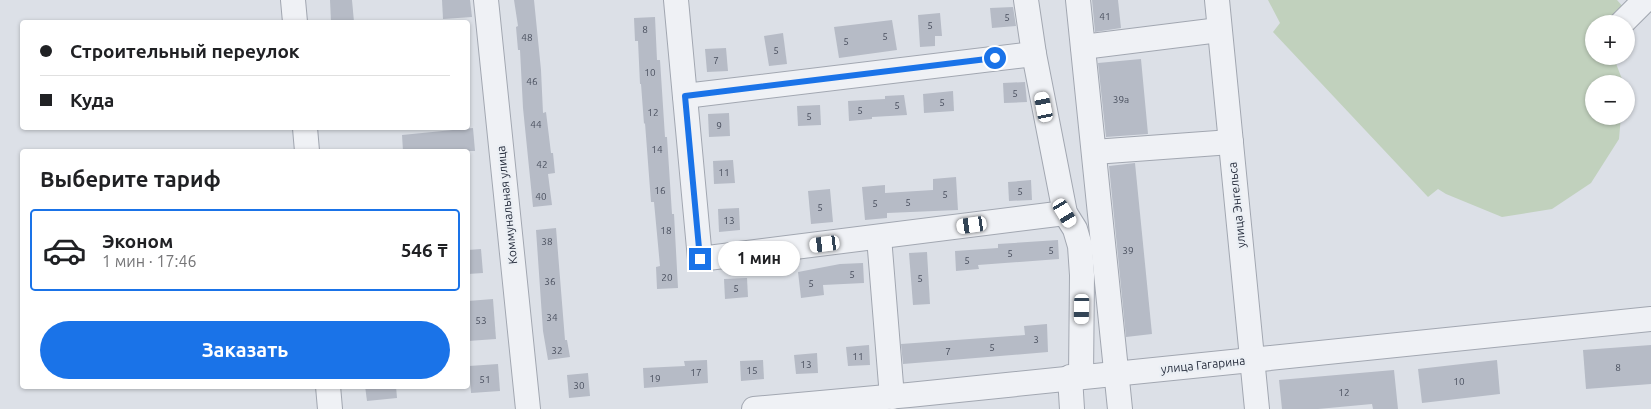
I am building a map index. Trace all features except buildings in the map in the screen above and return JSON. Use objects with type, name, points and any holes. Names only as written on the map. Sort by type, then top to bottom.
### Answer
[{"type":"street","points":[[293,0],[295,20]]},
{"type":"street","name":"Коммунальная улица","points":[[486,0],[528,409]]},
{"type":"street","points":[[676,0],[700,259],[1065,213]]},
{"type":"street","points":[[1026,0],[1034,54],[1065,213],[1074,229],[1080,246],[1082,275],[1072,409]]},
{"type":"street","points":[[1078,0],[1120,409]]},
{"type":"street","name":"улица Энгельса","points":[[1216,0],[1257,409]]},
{"type":"street","points":[[1630,15],[1645,0]]},
{"type":"street","points":[[1083,47],[1220,30]]},
{"type":"street","points":[[685,96],[1034,54]]},
{"type":"street","points":[[305,130],[307,149]]},
{"type":"street","points":[[1094,152],[1231,142]]},
{"type":"street","points":[[879,237],[904,400]]},
{"type":"street","name":"улица Гагарина","points":[[754,409],[904,400],[1075,377],[1651,319]]},
{"type":"street","points":[[328,389],[330,409]]},
{"type":"green space","points":[[1268,0],[1617,0],[1624,8],[1618,15],[1585,15],[1585,65],[1617,65],[1620,75],[1585,75],[1585,125],[1620,125],[1619,139],[1591,183],[1552,209],[1502,217],[1438,189],[1428,197],[1273,32],[1280,23]]},
{"type":"route","points":[[700,259],[685,96],[995,58]]}]
